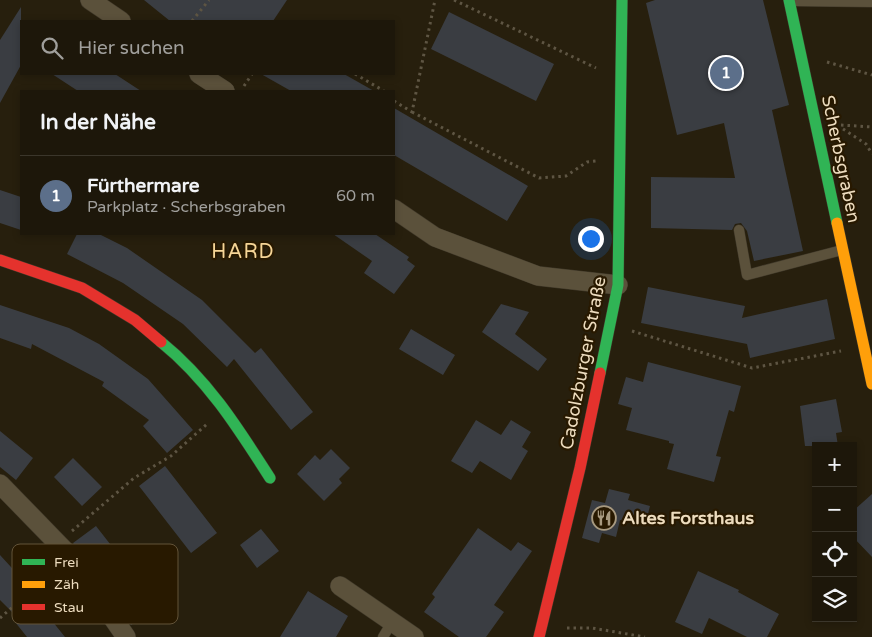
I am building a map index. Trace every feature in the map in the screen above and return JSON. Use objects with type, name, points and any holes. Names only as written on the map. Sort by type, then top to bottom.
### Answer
[{"type":"street","points":[[90,0],[120,20]]},
{"type":"street","name":"Cadolzburger Straße","points":[[540,632],[580,468],[618,285],[622,0]]},
{"type":"street","name":"Scherbsgraben","points":[[789,0],[872,384]]},
{"type":"street","points":[[201,75],[223,90]]},
{"type":"street","points":[[395,209],[435,237],[538,276],[618,285]]},
{"type":"street","points":[[0,260],[82,288],[135,320],[185,361],[225,408],[270,478]]},
{"type":"street","points":[[0,484],[58,544]]},
{"type":"street","points":[[340,586],[388,630],[414,637]]},
{"type":"street","points":[[117,624],[126,637]]},
{"type":"lane","points":[[789,0],[872,2]]},
{"type":"lane","points":[[739,230],[747,275],[843,250]]},
{"type":"path","points":[[193,20],[208,0]]},
{"type":"path","points":[[412,112],[435,0]]},
{"type":"path","points":[[454,0],[594,68],[621,66]]},
{"type":"path","points":[[819,60],[872,75]]},
{"type":"path","points":[[242,90],[251,75]]},
{"type":"path","points":[[357,75],[382,90]]},
{"type":"path","points":[[395,102],[540,178],[566,176],[587,162],[620,158]]},
{"type":"path","points":[[872,127],[836,125],[866,144],[872,154]]},
{"type":"path","points":[[610,324],[752,368],[864,347]]},
{"type":"path","points":[[70,544],[134,478],[171,456],[225,408]]},
{"type":"path","points":[[0,618],[12,605]]},
{"type":"path","points":[[540,632],[592,628],[644,637]]},
{"type":"building","points":[[144,0],[287,0],[274,20],[169,20]]},
{"type":"building","points":[[655,0],[763,0],[789,105],[772,110],[803,251],[754,261],[747,231],[741,223],[735,224],[732,230],[651,228],[651,177],[735,178],[724,123],[677,135],[646,3]]},
{"type":"building","points":[[21,7],[20,67],[0,103],[0,40]]},
{"type":"building","points":[[449,12],[554,64],[536,101],[431,49]]},
{"type":"building","points":[[54,75],[117,75],[139,90],[76,90]]},
{"type":"building","points":[[263,75],[346,75],[372,90],[289,90]]},
{"type":"building","points":[[395,109],[528,186],[507,221],[395,156]]},
{"type":"building","points":[[0,190],[20,197],[20,230],[0,223]]},
{"type":"building","points":[[76,235],[101,235],[127,248],[202,300],[255,353],[261,348],[313,412],[291,430],[234,359],[227,367],[183,324],[123,283],[67,254]]},
{"type":"building","points":[[334,235],[376,235],[409,257],[407,260],[415,266],[394,294],[364,273],[372,261]]},
{"type":"building","points":[[648,287],[745,306],[742,318],[827,299],[835,339],[750,358],[747,344],[641,323]]},
{"type":"building","points":[[501,304],[529,312],[515,334],[547,359],[538,371],[482,332]]},
{"type":"building","points":[[0,305],[69,328],[99,344],[148,379],[193,430],[167,453],[143,426],[149,420],[102,386],[104,382],[32,344],[31,349],[0,338]]},
{"type":"building","points":[[411,329],[455,355],[443,375],[399,349]]},
{"type":"building","points":[[648,362],[741,386],[734,412],[729,410],[716,456],[721,457],[714,482],[667,469],[674,444],[626,430],[632,408],[618,404],[626,377],[643,382]]},
{"type":"building","points":[[836,399],[842,432],[836,433],[837,442],[812,442],[812,446],[805,446],[800,406]]},
{"type":"building","points":[[476,420],[501,435],[511,420],[531,432],[522,447],[528,451],[511,480],[480,461],[472,473],[451,461]]},
{"type":"building","points":[[0,431],[33,458],[16,480],[0,467]]},
{"type":"building","points":[[331,449],[350,468],[339,479],[342,483],[324,501],[297,474],[315,455],[320,460]]},
{"type":"building","points":[[73,458],[102,487],[82,506],[54,477]]},
{"type":"building","points":[[165,466],[217,533],[191,553],[139,486]]},
{"type":"building","points":[[609,489],[630,494],[628,500],[650,506],[645,526],[620,520],[616,537],[602,533],[599,543],[582,538],[592,500],[605,503]]},
{"type":"building","points":[[872,494],[872,557],[857,541],[857,507]]},
{"type":"building","points":[[96,526],[110,544],[74,544]]},
{"type":"building","points":[[478,528],[511,551],[518,542],[532,551],[494,605],[504,612],[486,637],[459,637],[424,612],[435,597],[432,594]]},
{"type":"building","points":[[261,529],[279,551],[257,568],[240,545]]},
{"type":"building","points":[[0,555],[12,568],[12,612],[0,600]]},
{"type":"building","points":[[698,571],[739,590],[738,592],[779,614],[767,637],[747,637],[709,618],[702,634],[675,622]]},
{"type":"building","points":[[308,591],[348,616],[336,637],[280,637]]},
{"type":"building","points":[[17,624],[55,624],[65,637],[27,637]]},
{"type":"traffic: fast","points":[[600,373],[618,285],[622,0]]},
{"type":"traffic: fast","points":[[789,0],[837,223]]},
{"type":"traffic: fast","points":[[161,342],[208,389],[234,423],[270,478]]},
{"type":"traffic: slow","points":[[837,223],[872,384]]},
{"type":"traffic: jam","points":[[0,260],[82,288],[135,320],[161,342]]},
{"type":"traffic: jam","points":[[539,637],[580,468],[600,373]]},
{"type":"place","name":"Fürthermare","points":[[726,73]]},
{"type":"place","name":"Altes Forsthaus","points":[[604,518]]},
{"type":"district","name":"HARD","points":[[243,252]]}]
